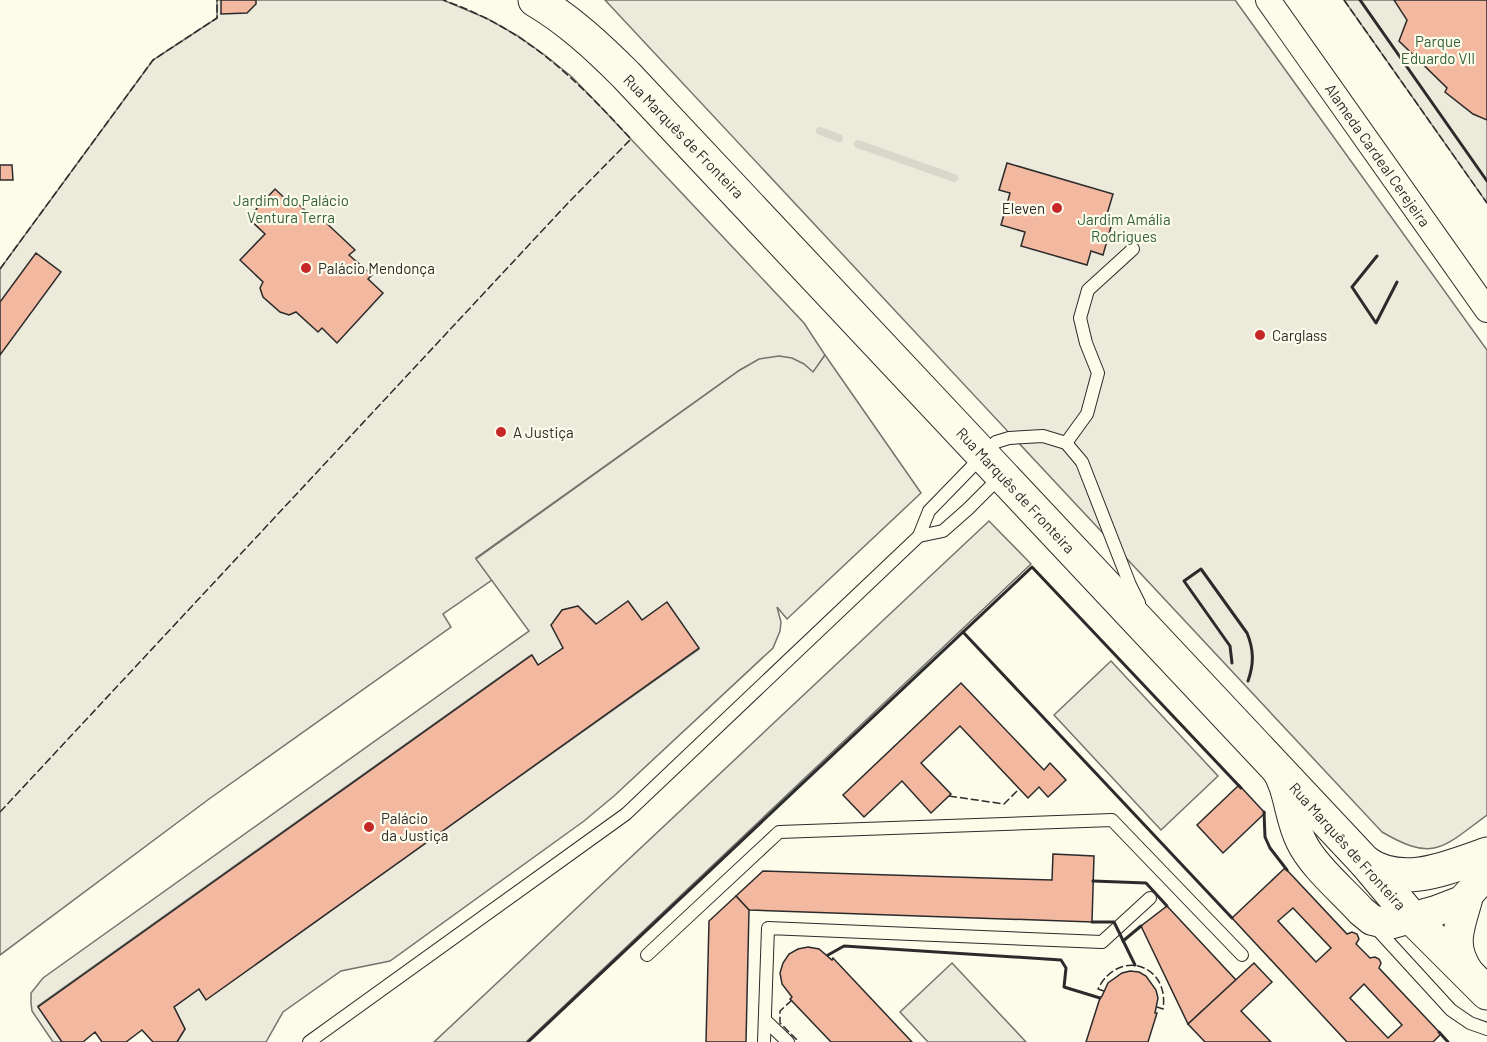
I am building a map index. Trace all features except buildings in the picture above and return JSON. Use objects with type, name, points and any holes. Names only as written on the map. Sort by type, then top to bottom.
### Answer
[{"type":"main road","name":"Rua Marquês de Fronteira","points":[[535,0],[570,24],[626,75],[1272,762],[1365,862],[1412,918],[1478,983]]},
{"type":"main road","points":[[1365,862],[1383,872],[1414,875],[1444,869],[1487,854]]},
{"type":"street","name":"Alameda Cardeal Cerejeira","points":[[1268,0],[1487,310]]},
{"type":"street","points":[[1272,762],[1286,788],[1293,819],[1304,848],[1361,911],[1372,920],[1389,924],[1455,905],[1477,885]]},
{"type":"street","points":[[1477,885],[1457,933],[1456,943],[1460,956],[1478,983]]},
{"type":"lane","points":[[1066,443],[1087,414],[1098,373],[1086,343],[1080,318],[1088,290],[1133,249]]},
{"type":"lane","points":[[919,536],[943,531],[968,509],[992,465],[996,442],[1009,438],[1043,436],[1066,443],[1082,462],[1130,585],[1152,630],[1169,653]]},
{"type":"lane","points":[[309,1042],[627,814],[919,536],[929,511],[992,465]]},
{"type":"lane","points":[[647,955],[779,832],[1112,820],[1242,955]]},
{"type":"lane","points":[[764,1042],[768,928],[1102,942],[1150,898]]},
{"type":"lane","points":[[1361,911],[1451,1010],[1470,1023],[1487,1029]]},
{"type":"lane","points":[[765,1020],[788,1042]]},
{"type":"green space","name":"Jardim do Palácio Ventura Terra","points":[[217,0],[443,0],[488,19],[518,36],[572,77],[804,323],[825,355],[813,373],[786,358],[759,361],[740,370],[476,558],[492,580],[443,614],[451,627],[209,799],[0,955],[0,269],[153,60],[217,18]]},
{"type":"green space","name":"Jardim Amália Rodrigues","points":[[605,0],[1235,0],[1487,350],[1487,815],[1448,843],[1427,849],[1415,847],[1382,832]]},
{"type":"green space","name":"Parque Eduardo VII","points":[[1344,0],[1487,0],[1487,203]]},
{"type":"green space","points":[[1111,661],[1218,776],[1161,830],[1054,715]]},
{"type":"green space","points":[[952,963],[1026,1042],[928,1042],[900,1012]]},
{"type":"shaded area","points":[[825,355],[921,493],[787,619],[777,607],[781,622],[773,648],[614,796],[584,821],[390,961],[341,971],[283,1012],[266,1042],[177,1042],[185,1029],[174,1007],[199,989],[206,999],[699,649],[667,603],[642,620],[596,624],[578,606],[562,610],[563,648],[538,665],[531,655],[38,1006],[62,1042],[53,1042],[32,1011],[31,993],[43,978],[529,631],[476,559],[740,370],[759,359],[779,356],[792,358],[813,372]]},
{"type":"shaded area","points":[[989,521],[1031,564],[526,1042],[434,1042]]},
{"type":"waterway","points":[[820,131],[839,138]]},
{"type":"waterway","points":[[858,144],[954,178]]},
{"type":"fence","points":[[0,269],[153,60],[217,18],[217,0]]},
{"type":"fence","points":[[0,812],[568,203],[631,139],[589,95],[546,57],[499,25],[443,0]]},
{"type":"fence","points":[[1344,0],[1487,203]]},
{"type":"fence","points":[[949,796],[1004,804],[1019,789]]},
{"type":"fence","points":[[1104,991],[1098,989],[1107,976],[1118,968],[1129,965],[1141,967],[1151,972],[1159,981],[1163,994],[1163,1009],[1157,1007]]},
{"type":"fence","points":[[792,1000],[780,1011],[780,1023],[799,1042]]},
{"type":"wall","points":[[1360,0],[1487,181]]},
{"type":"wall","points":[[1377,256],[1352,287],[1376,323],[1397,282]]},
{"type":"wall","points":[[528,1042],[1032,567],[1241,788]]},
{"type":"wall","points":[[1232,663],[1230,646],[1184,581],[1201,569],[1247,633],[1252,657],[1248,681]]},
{"type":"wall","points":[[963,632],[1232,918]]},
{"type":"wall","points":[[1264,812],[1265,837],[1270,848],[1287,870]]},
{"type":"wall","points":[[1093,881],[1146,883],[1167,906]]},
{"type":"wall","points":[[1092,922],[1114,922],[1135,965]]},
{"type":"wall","points":[[1123,941],[1141,926]]},
{"type":"wall","points":[[828,955],[844,946],[1061,960],[1066,968],[1064,987],[1100,998]]},
{"type":"wall","points":[[1439,1032],[1448,1042]]},
{"type":"place","name":"Eleven","points":[[1057,208]]},
{"type":"place","name":"Palácio Mendonça","points":[[306,268]]},
{"type":"place","name":"Carglass","points":[[1260,335]]},
{"type":"place","name":"A Justiça","points":[[501,432]]},
{"type":"place","name":"Palácio da Justiça","points":[[369,827]]}]
